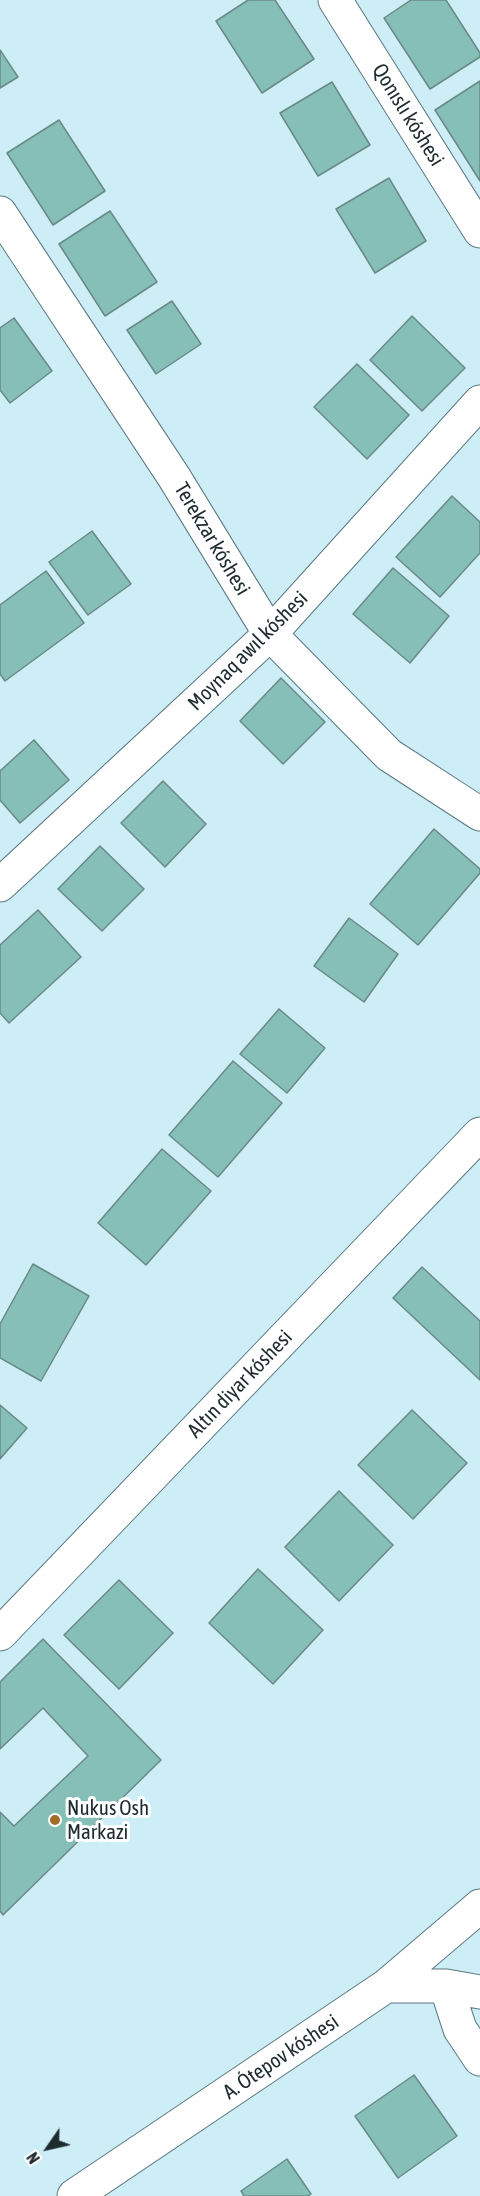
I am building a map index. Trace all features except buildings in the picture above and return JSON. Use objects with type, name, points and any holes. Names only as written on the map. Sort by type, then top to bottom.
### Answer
[{"type":"street","name":"Qonıslı kóshesi","points":[[335,0],[480,231]]},
{"type":"street","name":"Terekzar kóshesi","points":[[0,213],[174,477],[270,634],[389,755],[480,814]]},
{"type":"street","name":"Moynaq awıl kóshesi","points":[[0,885],[270,634],[480,402]]},
{"type":"street","name":"Altın diyar kóshesi","points":[[0,1634],[480,1134]]},
{"type":"street","name":"A. Ótepov kóshesi","points":[[74,2196],[386,1986],[480,1906]]},
{"type":"street","points":[[386,1986],[446,1986],[480,1992]]},
{"type":"street","points":[[446,1986],[460,2028],[480,2059]]},
{"type":"place","name":"Nukus Osh Markazi","points":[[55,1820]]}]
